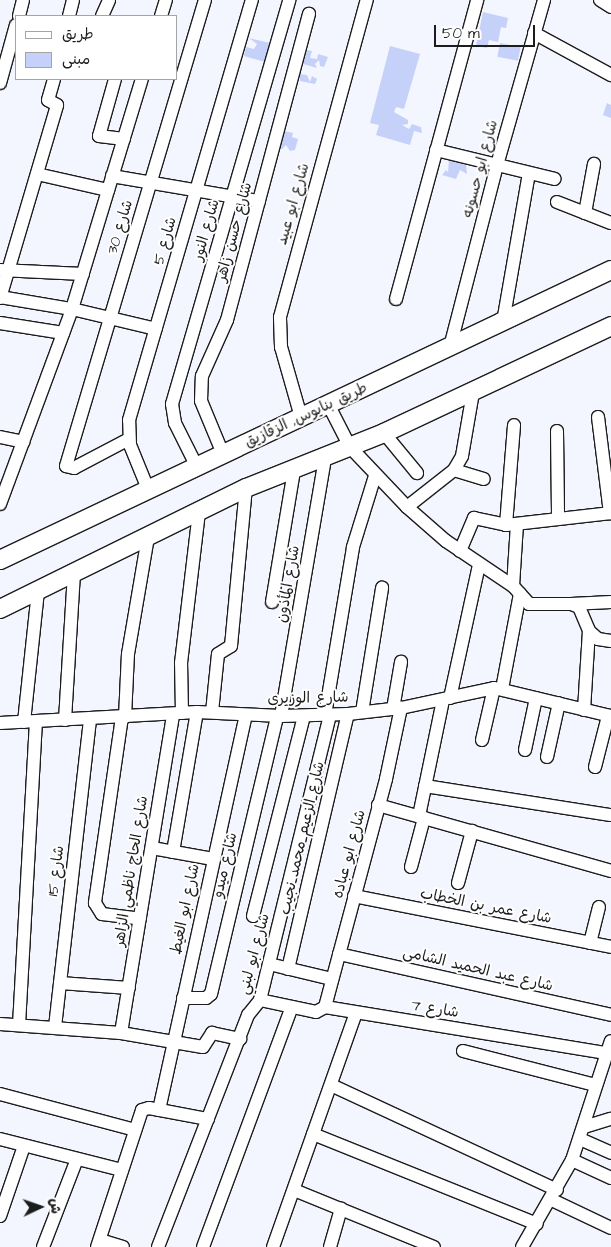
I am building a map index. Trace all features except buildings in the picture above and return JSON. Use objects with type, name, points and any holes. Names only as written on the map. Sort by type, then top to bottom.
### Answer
[{"type":"main road","name":"طريق بنايوس, الزقازيق","points":[[0,560],[611,270]]},
{"type":"main road","points":[[0,609],[246,488],[384,434],[611,326]]},
{"type":"street","points":[[19,15],[23,0]]},
{"type":"street","points":[[69,15],[73,0]]},
{"type":"street","points":[[102,15],[109,0]]},
{"type":"street","points":[[161,15],[166,0]]},
{"type":"street","name":"شارع 30","points":[[128,438],[69,465],[110,318],[205,0]]},
{"type":"street","name":"شارع 5","points":[[148,489],[128,438],[129,420],[252,0]]},
{"type":"street","name":"شارع النور","points":[[197,466],[175,423],[172,404],[289,0]]},
{"type":"street","name":"شارع ابو عبيد","points":[[301,417],[281,347],[280,317],[367,0]]},
{"type":"street","points":[[396,299],[477,0]]},
{"type":"street","name":"شارع ابو حسونه","points":[[450,347],[496,165],[544,0]]},
{"type":"street","points":[[600,0],[611,7]]},
{"type":"street","name":"شارع حسن زاهر","points":[[223,454],[201,401],[200,388],[206,365],[227,320],[309,14]]},
{"type":"street","points":[[0,83],[15,29]]},
{"type":"street","points":[[534,33],[611,74]]},
{"type":"street","points":[[54,80],[48,100],[57,105],[37,174],[4,271],[0,297],[72,309],[156,329]]},
{"type":"street","points":[[115,80],[99,136],[124,139]]},
{"type":"street","points":[[0,504],[72,309],[142,80]]},
{"type":"street","points":[[436,150],[555,180]]},
{"type":"street","points":[[585,213],[594,164]]},
{"type":"street","points":[[503,322],[528,173]]},
{"type":"street","points":[[37,174],[108,190]]},
{"type":"street","points":[[112,176],[259,201]]},
{"type":"street","points":[[557,202],[611,223]]},
{"type":"street","points":[[4,271],[82,274]]},
{"type":"street","points":[[0,323],[63,333]]},
{"type":"street","points":[[407,507],[454,470],[462,456],[473,392]]},
{"type":"street","points":[[328,404],[350,448],[375,476],[407,507],[460,551],[517,590],[525,602],[533,605],[611,602]]},
{"type":"street","points":[[460,551],[474,518],[511,524],[611,513],[598,417]]},
{"type":"street","points":[[482,740],[498,688],[517,590],[511,524],[514,425]]},
{"type":"street","points":[[557,431],[558,519]]},
{"type":"street","points":[[384,434],[417,473]]},
{"type":"street","points":[[0,437],[23,442]]},
{"type":"street","name":"شارع المأذون","points":[[279,716],[325,458]]},
{"type":"street","points":[[272,602],[294,470]]},
{"type":"street","points":[[454,470],[484,479]]},
{"type":"street","name":"شارع ابو لبني","points":[[158,1247],[248,1015],[260,1000],[327,715],[353,546],[375,476]]},
{"type":"street","points":[[212,712],[218,654],[231,646],[246,488]]},
{"type":"street","name":"شارع الحاج ناظمي الزاهر","points":[[121,1033],[152,848],[178,714],[181,663],[199,512]]},
{"type":"street","points":[[140,919],[102,914],[95,903],[123,717],[128,654],[148,536]]},
{"type":"street","points":[[411,867],[422,817],[425,786],[479,564]]},
{"type":"street","points":[[65,720],[74,574]]},
{"type":"street","points":[[362,712],[382,588]]},
{"type":"street","points":[[19,1025],[30,722],[38,591]]},
{"type":"street","points":[[571,604],[582,610],[589,632],[584,710]]},
{"type":"street","points":[[589,632],[598,639],[611,641]]},
{"type":"street","name":"شارع ابو عباده","points":[[325,1007],[378,805],[397,708],[401,662]]},
{"type":"street","name":"شارع الوزيرى","points":[[0,723],[197,712],[279,716],[348,714],[397,708],[498,688],[610,716]]},
{"type":"street","points":[[525,750],[536,698]]},
{"type":"street","points":[[547,757],[559,703]]},
{"type":"street","points":[[173,852],[197,712]]},
{"type":"street","name":"شارع الزعيم محمد نجيب","points":[[288,969],[348,714]]},
{"type":"street","name":"شارع ابو الغيط","points":[[159,1110],[246,715]]},
{"type":"street","name":"شارع ميدو","points":[[183,998],[206,998],[211,994],[279,716]]},
{"type":"street","points":[[253,916],[304,716]]},
{"type":"street","points":[[595,767],[610,716]]},
{"type":"street","name":"شارع 15","points":[[55,1027],[90,719]]},
{"type":"street","points":[[425,786],[611,815]]},
{"type":"street","points":[[378,805],[611,871]]},
{"type":"street","points":[[458,883],[472,831]]},
{"type":"street","points":[[152,848],[213,859]]},
{"type":"street","name":"شارع عمر بن الخطاب","points":[[354,896],[611,947]]},
{"type":"street","points":[[590,943],[599,907]]},
{"type":"street","name":"شارع عبد الحميد الشامى","points":[[339,954],[611,1015]]},
{"type":"street","points":[[269,964],[332,979]]},
{"type":"street","points":[[60,983],[129,988]]},
{"type":"street","name":"شارع 7","points":[[260,1000],[316,1012],[325,1007],[356,1013],[609,1047]]},
{"type":"street","points":[[203,1247],[292,1007]]},
{"type":"street","points":[[274,1247],[356,1013]]},
{"type":"street","points":[[0,1024],[121,1033],[203,1047],[212,1033],[240,1039]]},
{"type":"street","points":[[522,1247],[554,1195],[572,1160],[609,1047]]},
{"type":"street","points":[[463,1051],[595,1085]]},
{"type":"street","points":[[331,1085],[554,1195],[611,1228]]},
{"type":"street","points":[[0,1094],[135,1130]]},
{"type":"street","points":[[123,1247],[98,1243],[135,1130],[144,1109],[208,1119]]},
{"type":"street","points":[[584,1127],[611,1119]]},
{"type":"street","points":[[313,1134],[537,1224]]},
{"type":"street","points":[[0,1139],[122,1170]]},
{"type":"street","points":[[580,1140],[611,1153]]},
{"type":"street","points":[[0,1216],[24,1146]]},
{"type":"street","points":[[43,1247],[77,1159]]},
{"type":"street","points":[[572,1160],[611,1178]]},
{"type":"street","points":[[294,1190],[434,1247]]},
{"type":"street","points":[[330,1247],[341,1209]]}]
